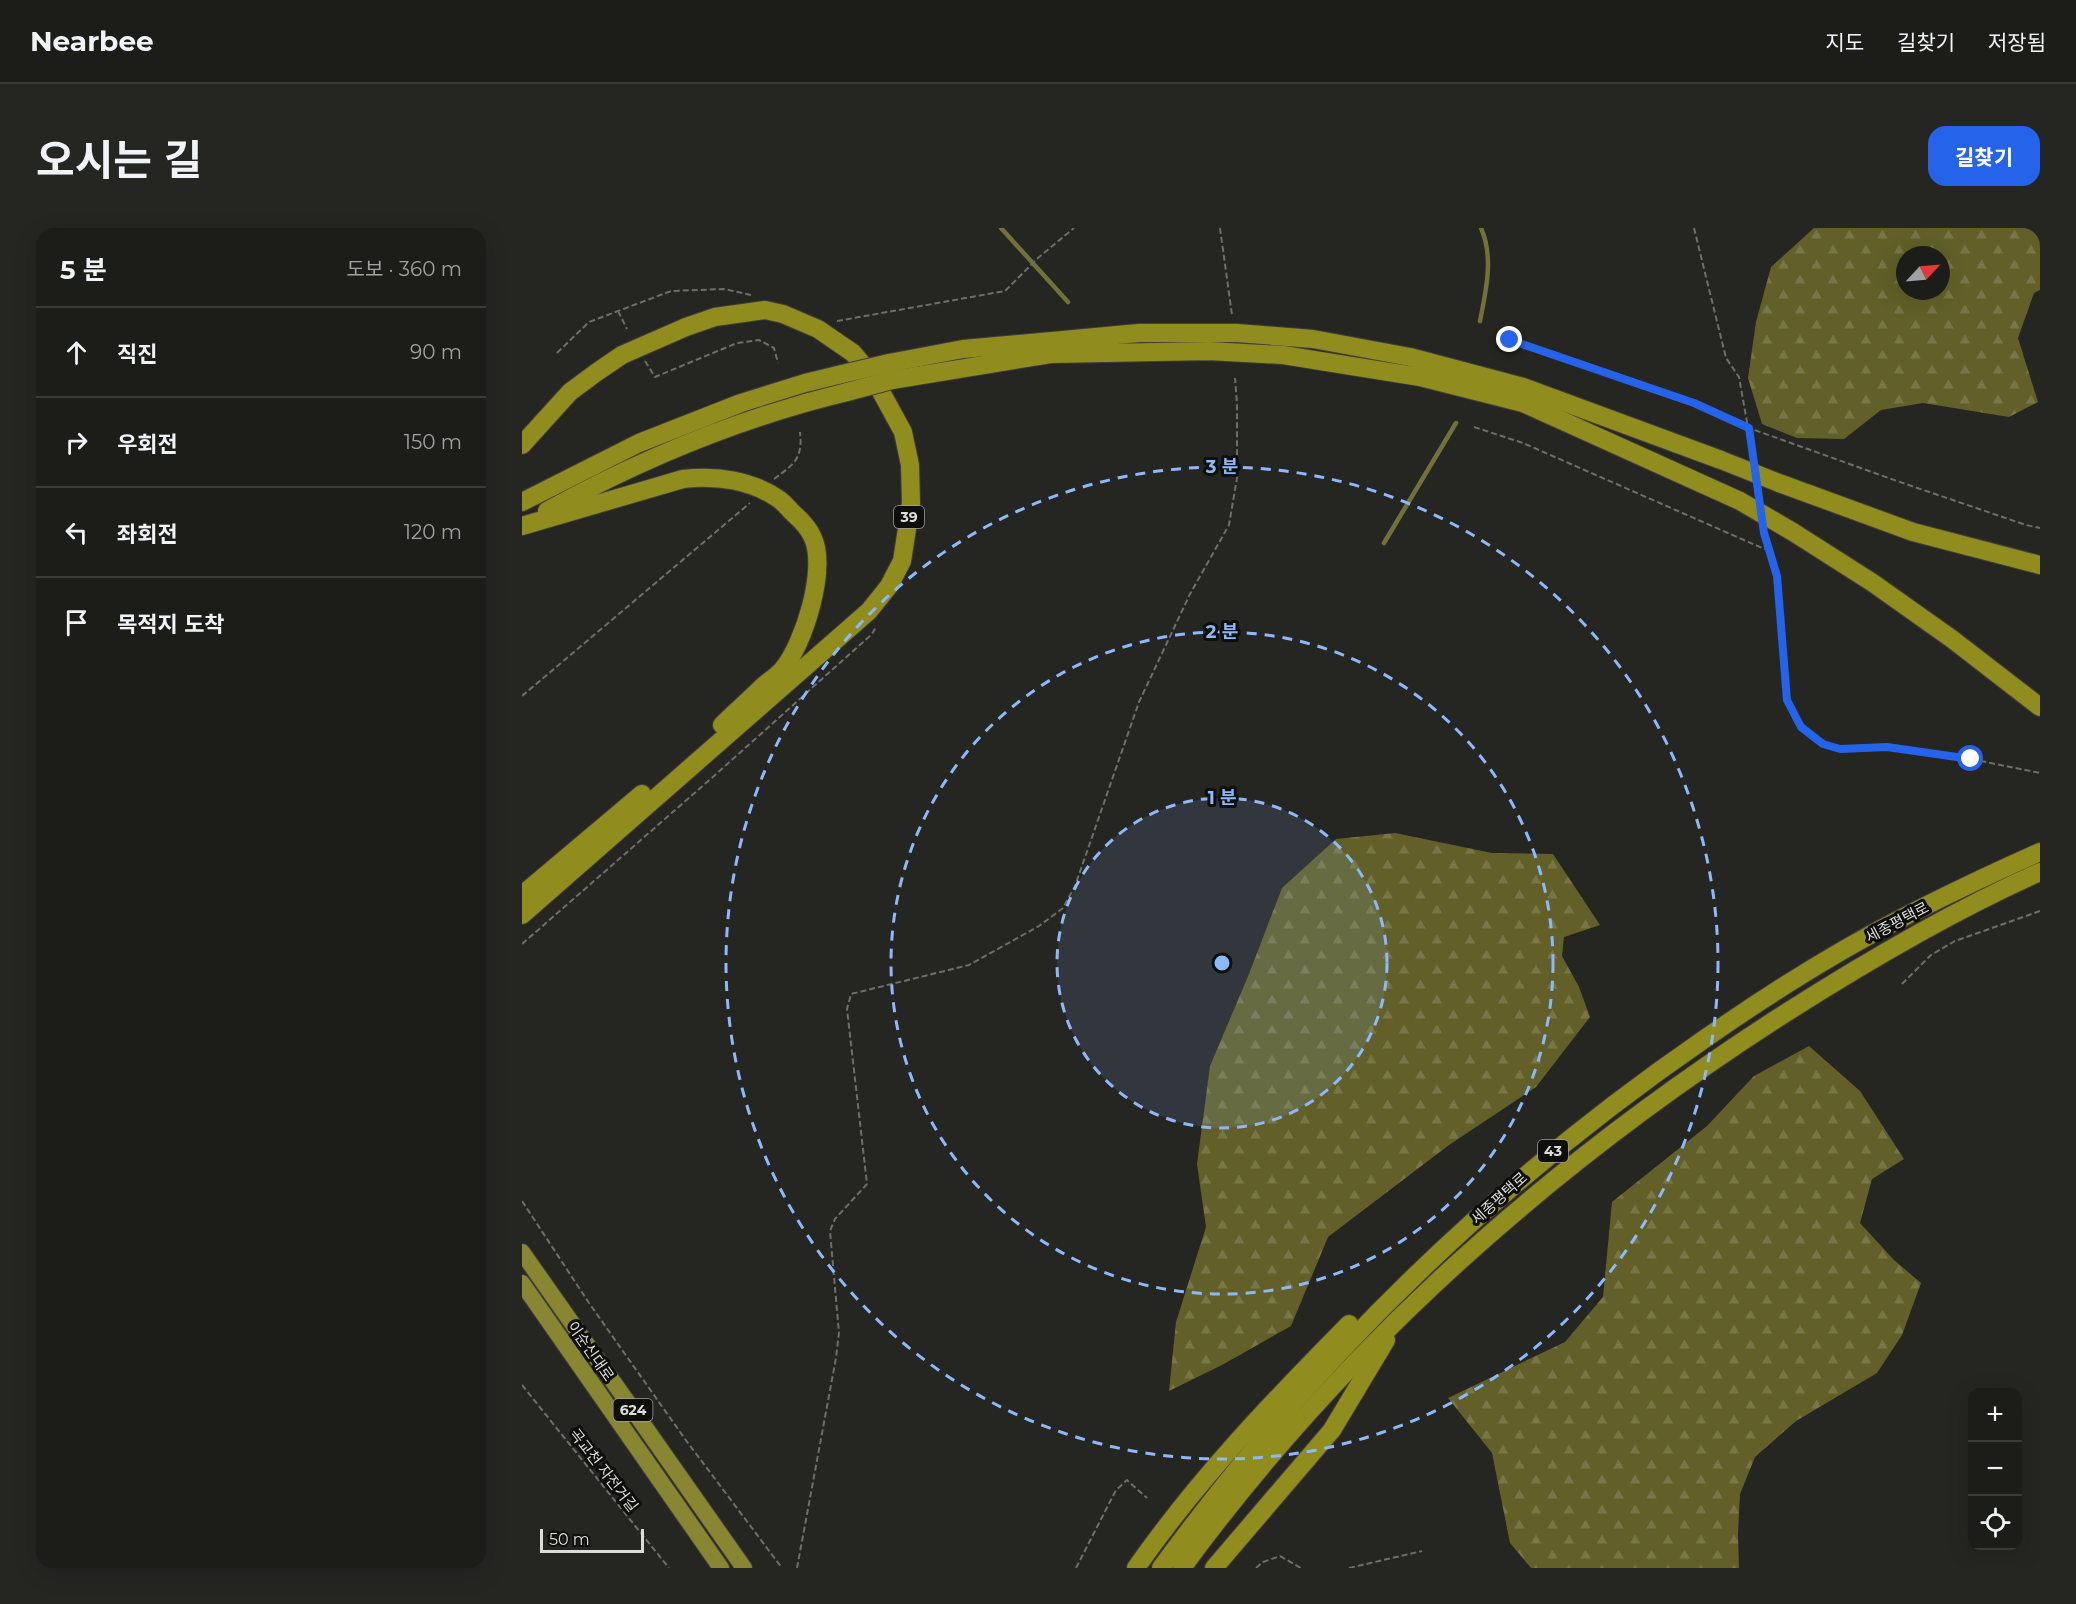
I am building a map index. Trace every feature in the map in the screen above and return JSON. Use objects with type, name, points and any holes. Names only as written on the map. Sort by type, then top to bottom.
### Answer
[{"type":"highway","name":"39","points":[[522,445],[570,392],[622,355],[715,317],[765,310],[783,314],[818,329],[853,353],[873,377],[903,432],[910,465],[911,503],[902,561],[889,586],[869,611],[522,915]]},
{"type":"highway","points":[[522,525],[590,487],[693,441],[802,403],[844,383],[891,372],[963,349],[1139,333],[1237,333],[1313,339],[1410,357],[1523,387],[1913,532],[2040,565]]},
{"type":"highway","points":[[891,372],[1051,354],[1209,351],[1283,355],[1420,377],[1523,403],[1740,501],[1793,532],[1874,583],[1952,639],[2040,707]]},
{"type":"highway","points":[[522,502],[639,442],[741,403],[804,382],[844,383]]},
{"type":"highway","points":[[522,525],[683,479],[719,478],[740,482],[780,500],[802,521],[813,538],[817,551],[816,584],[811,609],[801,638],[783,669],[685,758],[522,895]]},
{"type":"highway","name":"세종평택로","points":[[1161,1568],[1201,1514],[1297,1399],[1370,1318],[1423,1265],[1544,1158],[1647,1078],[1747,1010],[1897,920],[1968,884],[2040,852]]},
{"type":"highway","name":"세종평택로","points":[[1182,1568],[1248,1483],[1355,1361],[1400,1316],[1478,1245],[1590,1150],[1709,1062],[1833,982],[1924,930],[2040,872]]},
{"type":"highway","points":[[1136,1568],[1213,1468],[1280,1395],[1352,1322],[1423,1265]]},
{"type":"highway","points":[[1214,1568],[1332,1430],[1400,1316]]},
{"type":"main road","name":"이순신대로","points":[[522,1252],[744,1568]]},
{"type":"main road","name":"이순신대로","points":[[522,1282],[721,1568]]},
{"type":"path","points":[[829,323],[1005,291],[1038,258],[1074,228]]},
{"type":"path","points":[[1220,228],[1232,315]]},
{"type":"path","points":[[1694,228],[1726,358],[1739,377],[1753,457]]},
{"type":"path","points":[[557,353],[589,322],[671,291],[724,289],[754,296]]},
{"type":"path","points":[[618,311],[627,329]]},
{"type":"path","points":[[644,359],[655,377],[737,343],[759,340],[774,348],[778,363]]},
{"type":"path","points":[[1510,340],[1694,403],[1749,428],[1908,485],[2040,528]]},
{"type":"path","points":[[797,1568],[839,1334],[830,1231],[835,1219],[867,1184],[847,1009],[851,994],[969,965],[1039,926],[1063,908],[1075,886],[1139,702],[1190,594],[1229,525],[1237,478],[1238,404],[1235,378]]},
{"type":"path","points":[[1474,427],[1523,443],[1769,551]]},
{"type":"path","points":[[774,479],[796,462],[801,444],[800,432]]},
{"type":"path","points":[[522,696],[750,503]]},
{"type":"path","points":[[1764,533],[1777,576],[1787,700],[1801,727],[1823,744],[1840,749],[1887,747],[1971,759],[2040,773]]},
{"type":"path","points":[[522,944],[714,776],[872,634],[878,625]]},
{"type":"path","points":[[1902,984],[1931,955],[1955,941],[2040,911]]},
{"type":"path","points":[[522,1201],[589,1303],[685,1439],[782,1568]]},
{"type":"path","name":"곡교천 자전거길","points":[[522,1385],[669,1568]]},
{"type":"path","points":[[1076,1568],[1116,1490],[1127,1480],[1147,1498]]},
{"type":"path","points":[[1349,1568],[1422,1551]]},
{"type":"path","points":[[1256,1568],[1263,1562],[1280,1556],[1301,1568]]},
{"type":"green space","points":[[1814,228],[2040,228],[2040,290],[2034,293],[2018,338],[2038,402],[2009,417],[1923,403],[1881,410],[1844,439],[1797,438],[1762,424],[1748,378],[1756,322],[1771,267]]},
{"type":"green space","points":[[1395,833],[1492,853],[1553,854],[1600,925],[1564,937],[1562,956],[1579,987],[1590,1017],[1536,1087],[1449,1145],[1328,1237],[1291,1326],[1222,1365],[1169,1391],[1176,1322],[1206,1227],[1197,1164],[1210,1066],[1282,888],[1336,839]]},
{"type":"green space","points":[[1809,1046],[1860,1091],[1904,1159],[1872,1179],[1860,1223],[1894,1260],[1921,1283],[1902,1335],[1877,1373],[1796,1421],[1755,1457],[1740,1494],[1739,1568],[1531,1568],[1510,1543],[1492,1453],[1448,1398],[1565,1342],[1603,1297],[1612,1202],[1707,1126],[1754,1076]]},
{"type":"waterway","points":[[1001,228],[1068,302]]},
{"type":"waterway","points":[[1480,321],[1488,262],[1481,228]]},
{"type":"waterway","points":[[1384,543],[1456,423]]},
{"type":"route","points":[[1510,340],[1694,403],[1749,428],[1764,533],[1777,576],[1787,700],[1801,727],[1823,744],[1840,749],[1887,747],[1971,759]]}]
